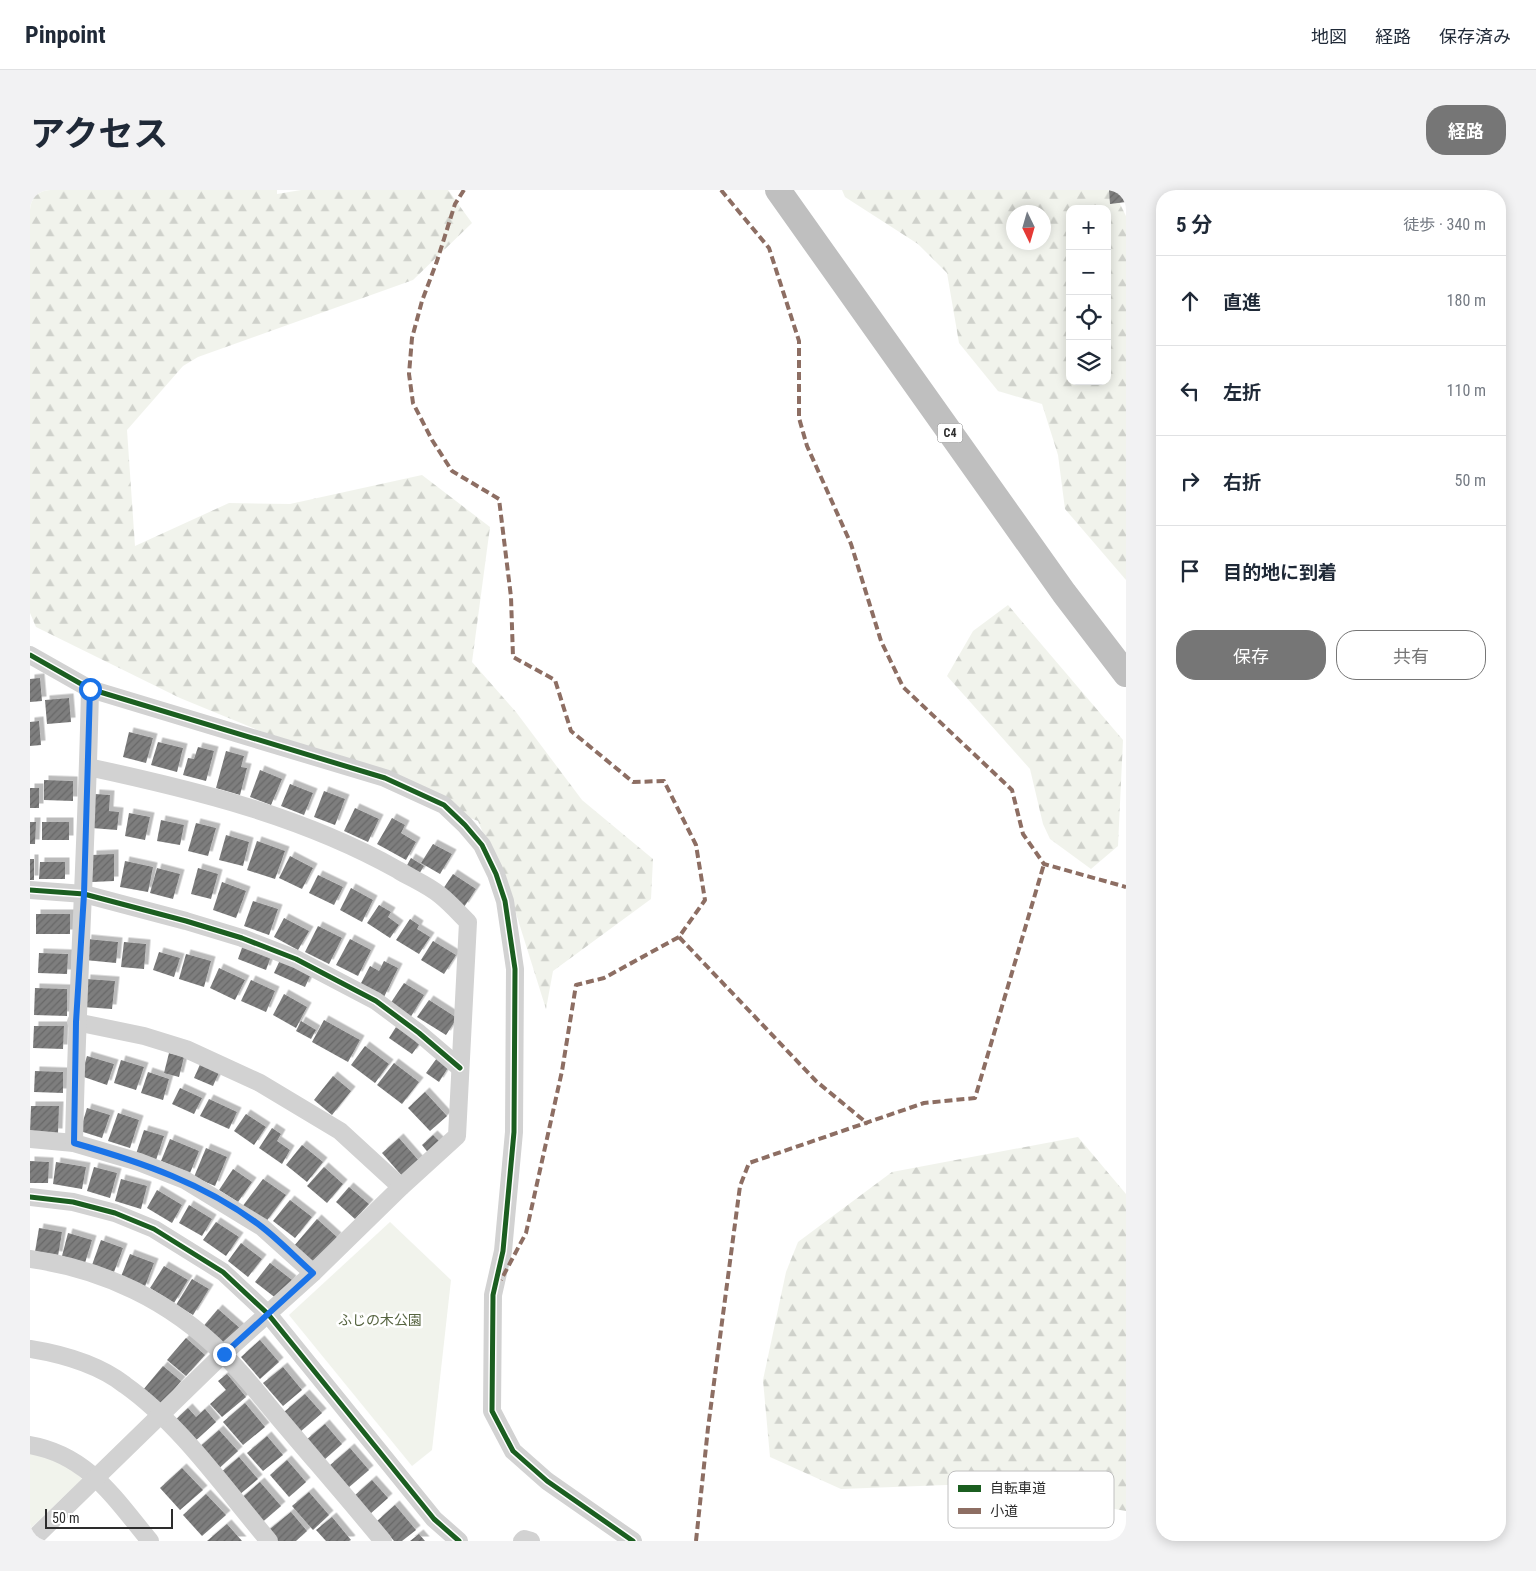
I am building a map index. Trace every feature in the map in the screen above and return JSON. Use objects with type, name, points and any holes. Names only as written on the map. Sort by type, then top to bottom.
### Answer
[{"type":"highway","name":"C4","points":[[778,190],[1064,593],[1126,674]]},
{"type":"street","points":[[30,655],[90,689],[385,778],[444,805],[482,845],[496,874],[505,902],[514,969],[514,1132],[503,1251],[493,1295],[492,1411],[513,1451],[547,1481],[633,1541]]},
{"type":"street","points":[[74,1143],[76,1022],[84,894],[90,689]]},
{"type":"street","points":[[31,1541],[224,1354],[313,1273],[401,1187],[457,1136],[468,922],[439,894],[373,856],[263,811],[192,789],[88,767]]},
{"type":"street","points":[[30,890],[84,894],[242,938],[296,959],[376,1001],[419,1033],[460,1068]]},
{"type":"street","points":[[76,1022],[144,1036],[186,1049],[260,1083],[340,1131],[401,1187]]},
{"type":"street","points":[[30,1139],[74,1143],[139,1162],[185,1180],[262,1227],[313,1273]]},
{"type":"street","points":[[30,1197],[73,1202],[115,1213],[154,1229],[223,1272],[268,1314],[434,1518],[459,1541]]},
{"type":"street","points":[[30,1259],[63,1263],[98,1274],[143,1294],[182,1318],[224,1354],[383,1541]]},
{"type":"street","points":[[30,1349],[63,1356],[124,1383],[162,1415],[269,1541]]},
{"type":"street","points":[[30,1445],[46,1448],[68,1458],[96,1477],[150,1541]]},
{"type":"street","points":[[522,1541],[531,1541]]},
{"type":"green space","points":[[30,190],[277,190],[277,194],[301,190],[448,190],[472,223],[413,280],[198,357],[183,366],[127,430],[135,546],[229,503],[290,504],[422,475],[490,527],[472,662],[516,712],[582,800],[653,859],[651,899],[553,971],[546,1009],[513,904],[478,821],[180,698],[36,627],[30,613]]},
{"type":"green space","points":[[842,190],[1113,190],[1126,216],[1126,580],[1065,509],[1058,455],[1042,404],[998,391],[959,343],[947,273],[918,244],[845,197]]},
{"type":"green space","points":[[1008,605],[1123,740],[1118,846],[1091,869],[1050,839],[1043,824],[1030,769],[947,676],[973,631]]},
{"type":"green space","points":[[1078,1137],[1126,1194],[1126,1511],[1114,1509],[1114,1471],[948,1471],[948,1485],[841,1489],[770,1457],[763,1380],[786,1272],[798,1242],[892,1172]]},
{"type":"green space","name":"ふじの木公園","points":[[390,1222],[451,1280],[432,1450],[412,1466],[289,1315]]},
{"type":"green space","points":[[30,1452],[69,1466],[82,1479],[30,1529]]},
{"type":"building","points":[[1109,190],[1126,190],[1126,202],[1110,204]]},
{"type":"building","points":[[40,678],[42,701],[30,702],[30,679]]},
{"type":"building","points":[[69,698],[71,722],[47,724],[45,700]]},
{"type":"building","points":[[39,721],[41,745],[30,746],[30,722]]},
{"type":"building","points":[[129,732],[153,738],[146,763],[123,757]]},
{"type":"building","points":[[158,742],[183,748],[177,772],[151,765]]},
{"type":"building","points":[[198,747],[214,751],[206,781],[183,775],[188,758],[194,759]]},
{"type":"building","points":[[226,751],[244,756],[241,767],[247,768],[240,795],[216,788]]},
{"type":"building","points":[[260,770],[282,779],[271,805],[250,797]]},
{"type":"building","points":[[44,780],[73,781],[73,801],[44,800]]},
{"type":"building","points":[[290,784],[313,793],[304,815],[281,806]]},
{"type":"building","points":[[30,788],[39,788],[39,808],[30,808]]},
{"type":"building","points":[[324,791],[345,799],[335,825],[314,817]]},
{"type":"building","points":[[95,794],[110,795],[109,811],[119,812],[117,830],[92,828]]},
{"type":"building","points":[[355,808],[379,819],[368,842],[344,831]]},
{"type":"building","points":[[129,813],[150,817],[145,840],[125,836]]},
{"type":"building","points":[[392,818],[405,825],[401,833],[416,842],[406,860],[377,844]]},
{"type":"building","points":[[161,820],[184,825],[180,845],[157,841]]},
{"type":"building","points":[[30,822],[36,822],[35,844],[30,844]]},
{"type":"building","points":[[42,822],[69,822],[69,840],[42,840]]},
{"type":"building","points":[[196,823],[216,828],[208,856],[188,851]]},
{"type":"building","points":[[226,835],[249,842],[243,866],[219,860]]},
{"type":"building","points":[[257,841],[285,851],[275,879],[247,870]]},
{"type":"building","points":[[433,844],[452,854],[440,874],[421,863]]},
{"type":"building","points":[[114,854],[114,881],[92,882],[92,855]]},
{"type":"building","points":[[290,856],[313,868],[302,889],[279,878]]},
{"type":"building","points":[[411,858],[424,866],[419,874],[406,867]]},
{"type":"building","points":[[30,859],[34,859],[34,880],[30,880]]},
{"type":"building","points":[[125,861],[153,867],[148,892],[120,887]]},
{"type":"building","points":[[40,862],[65,862],[65,879],[39,879]]},
{"type":"building","points":[[157,868],[180,874],[173,899],[150,893]]},
{"type":"building","points":[[198,868],[218,874],[211,899],[191,894]]},
{"type":"building","points":[[453,874],[476,889],[464,907],[441,892]]},
{"type":"building","points":[[318,875],[343,887],[334,905],[309,893]]},
{"type":"building","points":[[222,882],[246,891],[236,918],[213,910]]},
{"type":"building","points":[[351,888],[373,900],[362,922],[340,910]]},
{"type":"building","points":[[253,901],[278,909],[269,935],[244,926]]},
{"type":"building","points":[[379,905],[391,912],[388,917],[399,925],[390,938],[367,923]]},
{"type":"building","points":[[36,914],[70,914],[70,934],[36,934]]},
{"type":"building","points":[[284,918],[309,931],[298,950],[274,937]]},
{"type":"building","points":[[410,919],[419,925],[417,929],[430,937],[419,954],[396,940]]},
{"type":"building","points":[[318,926],[342,938],[329,964],[305,952]]},
{"type":"building","points":[[87,939],[118,942],[116,963],[85,960]]},
{"type":"building","points":[[350,939],[371,950],[358,976],[336,965]]},
{"type":"building","points":[[433,941],[456,955],[444,974],[421,960]]},
{"type":"building","points":[[124,942],[146,944],[144,969],[121,967]]},
{"type":"building","points":[[243,945],[271,956],[266,970],[238,959]]},
{"type":"building","points":[[159,952],[180,958],[174,977],[153,970]]},
{"type":"building","points":[[39,953],[68,954],[67,974],[38,973]]},
{"type":"building","points":[[186,954],[211,961],[204,987],[179,979]]},
{"type":"building","points":[[280,960],[311,974],[305,987],[274,973]]},
{"type":"building","points":[[384,961],[398,968],[384,997],[360,985],[370,966],[379,971]]},
{"type":"building","points":[[219,968],[245,980],[235,1000],[210,988]]},
{"type":"building","points":[[86,979],[115,981],[112,1009],[83,1007]]},
{"type":"building","points":[[251,980],[275,991],[266,1012],[241,1001]]},
{"type":"building","points":[[404,983],[424,995],[410,1018],[390,1004]]},
{"type":"building","points":[[35,988],[67,989],[67,1016],[34,1015]]},
{"type":"building","points":[[284,994],[307,1007],[296,1028],[273,1015]]},
{"type":"building","points":[[429,1000],[457,1018],[446,1035],[417,1017]]},
{"type":"building","points":[[324,1020],[360,1040],[348,1062],[312,1042]]},
{"type":"building","points":[[301,1021],[316,1030],[311,1039],[296,1031]]},
{"type":"building","points":[[34,1026],[64,1026],[63,1049],[33,1048]]},
{"type":"building","points":[[396,1027],[420,1043],[412,1054],[389,1038]]},
{"type":"building","points":[[365,1046],[389,1064],[375,1083],[351,1065]]},
{"type":"building","points":[[169,1053],[184,1057],[179,1077],[164,1073]]},
{"type":"building","points":[[87,1056],[114,1064],[107,1085],[81,1076]]},
{"type":"building","points":[[437,1058],[449,1066],[439,1082],[426,1073]]},
{"type":"building","points":[[121,1060],[144,1067],[136,1090],[114,1083]]},
{"type":"building","points":[[202,1060],[221,1068],[213,1086],[194,1078]]},
{"type":"building","points":[[394,1063],[419,1082],[402,1104],[377,1085]]},
{"type":"building","points":[[35,1071],[63,1072],[63,1093],[34,1092]]},
{"type":"building","points":[[148,1072],[169,1079],[163,1100],[141,1093]]},
{"type":"building","points":[[333,1076],[351,1091],[332,1115],[314,1100]]},
{"type":"building","points":[[180,1088],[202,1098],[194,1114],[172,1104]]},
{"type":"building","points":[[425,1092],[447,1116],[430,1131],[408,1108]]},
{"type":"building","points":[[209,1099],[237,1112],[229,1129],[200,1116]]},
{"type":"building","points":[[31,1106],[59,1106],[58,1133],[30,1132]]},
{"type":"building","points":[[87,1108],[110,1115],[102,1138],[80,1131]]},
{"type":"building","points":[[118,1113],[139,1120],[130,1148],[108,1141]]},
{"type":"building","points":[[246,1114],[266,1127],[254,1145],[234,1131]]},
{"type":"building","points":[[272,1128],[281,1134],[277,1141],[290,1150],[282,1164],[259,1148]]},
{"type":"building","points":[[144,1130],[164,1136],[156,1160],[136,1154]]},
{"type":"building","points":[[433,1135],[442,1144],[430,1155],[422,1145]]},
{"type":"building","points":[[399,1138],[420,1162],[403,1177],[382,1153]]},
{"type":"building","points":[[170,1139],[199,1151],[190,1173],[161,1161]]},
{"type":"building","points":[[302,1145],[323,1162],[307,1182],[286,1165]]},
{"type":"building","points":[[206,1148],[227,1157],[215,1186],[194,1177]]},
{"type":"building","points":[[30,1161],[49,1162],[48,1183],[30,1183]]},
{"type":"building","points":[[56,1162],[86,1167],[82,1189],[53,1184]]},
{"type":"building","points":[[94,1167],[117,1173],[110,1198],[87,1191]]},
{"type":"building","points":[[324,1167],[343,1184],[327,1203],[307,1186]]},
{"type":"building","points":[[233,1169],[252,1182],[238,1202],[219,1190]]},
{"type":"building","points":[[121,1179],[147,1186],[141,1209],[115,1201]]},
{"type":"building","points":[[263,1179],[286,1195],[265,1223],[242,1207]]},
{"type":"building","points":[[349,1187],[369,1204],[355,1219],[336,1202]]},
{"type":"building","points":[[157,1190],[182,1205],[172,1223],[147,1208]]},
{"type":"building","points":[[290,1200],[312,1217],[295,1238],[273,1221]]},
{"type":"building","points":[[189,1205],[212,1219],[202,1236],[179,1223]]},
{"type":"building","points":[[317,1219],[337,1237],[314,1263],[294,1246]]},
{"type":"building","points":[[216,1222],[239,1237],[226,1256],[203,1240]]},
{"type":"building","points":[[39,1228],[62,1232],[58,1256],[35,1252]]},
{"type":"building","points":[[68,1233],[92,1240],[85,1263],[62,1256]]},
{"type":"building","points":[[101,1240],[123,1248],[114,1272],[92,1265]]},
{"type":"building","points":[[241,1243],[262,1259],[248,1277],[228,1261]]},
{"type":"building","points":[[130,1254],[154,1263],[144,1289],[120,1279]]},
{"type":"building","points":[[270,1263],[292,1280],[277,1299],[255,1282]]},
{"type":"building","points":[[164,1266],[188,1280],[174,1303],[150,1288]]},
{"type":"building","points":[[192,1279],[209,1289],[193,1315],[176,1305]]},
{"type":"building","points":[[218,1309],[242,1330],[225,1349],[201,1329]]},
{"type":"building","points":[[186,1338],[205,1355],[186,1376],[167,1360]]},
{"type":"building","points":[[260,1340],[279,1362],[260,1379],[241,1357]]},
{"type":"building","points":[[163,1366],[181,1381],[161,1405],[143,1390]]},
{"type":"building","points":[[283,1367],[302,1390],[283,1406],[263,1383]]},
{"type":"building","points":[[227,1374],[246,1397],[222,1417],[210,1404],[226,1390],[218,1381]]},
{"type":"building","points":[[305,1394],[322,1413],[300,1432],[284,1412]]},
{"type":"building","points":[[245,1403],[265,1427],[243,1445],[223,1422]]},
{"type":"building","points":[[188,1408],[196,1417],[205,1409],[216,1422],[193,1443],[174,1421]]},
{"type":"building","points":[[325,1424],[342,1444],[324,1460],[306,1440]]},
{"type":"building","points":[[219,1430],[238,1451],[215,1472],[196,1450]]},
{"type":"building","points":[[267,1436],[283,1455],[263,1471],[247,1453]]},
{"type":"building","points":[[350,1448],[369,1470],[348,1488],[329,1466]]},
{"type":"building","points":[[239,1457],[258,1479],[239,1495],[220,1473]]},
{"type":"building","points":[[287,1460],[306,1482],[289,1497],[270,1475]]},
{"type":"building","points":[[182,1468],[203,1490],[180,1510],[160,1488]]},
{"type":"building","points":[[372,1480],[388,1498],[370,1514],[354,1496]]},
{"type":"building","points":[[260,1482],[281,1506],[259,1525],[238,1501]]},
{"type":"building","points":[[309,1492],[329,1515],[313,1530],[292,1506]]},
{"type":"building","points":[[206,1494],[226,1515],[202,1536],[183,1515]]},
{"type":"building","points":[[395,1505],[416,1530],[402,1541],[394,1541],[377,1521]]},
{"type":"building","points":[[291,1512],[307,1531],[296,1541],[272,1541],[265,1533]]},
{"type":"building","points":[[332,1517],[351,1540],[326,1541],[316,1530]]},
{"type":"building","points":[[227,1524],[242,1541],[207,1541]]},
{"type":"building","points":[[419,1534],[425,1541],[410,1541]]},
{"type":"marked path","points":[[464,190],[455,204],[422,301],[412,338],[409,374],[413,403],[432,440],[452,471],[499,499],[511,597],[513,657],[555,680],[571,731],[633,782],[664,781],[696,845],[705,900],[679,937],[604,978],[576,985],[562,1071],[526,1233],[501,1280]]},
{"type":"marked path","points":[[721,190],[769,248],[799,341],[799,418],[807,446],[851,544],[881,641],[903,687],[1012,790],[1023,834],[1044,864],[1126,887]]},
{"type":"marked path","points":[[696,1541],[708,1428],[740,1186],[749,1163],[924,1103],[975,1098],[1044,864]]},
{"type":"marked path","points":[[679,937],[816,1081],[868,1124]]},
{"type":"cycle path","points":[[30,655],[90,689],[385,778],[444,805],[482,845],[496,874],[505,901],[515,969],[514,1132],[503,1251],[493,1295],[492,1411],[513,1451],[547,1481],[633,1541]]},
{"type":"cycle path","points":[[30,890],[84,894],[242,938],[296,959],[376,1001],[419,1033],[460,1068]]},
{"type":"cycle path","points":[[30,1197],[73,1202],[115,1213],[154,1229],[223,1272],[268,1314],[434,1519],[459,1541]]},
{"type":"route","points":[[90,689],[84,894],[76,1022],[74,1143],[139,1162],[185,1180],[228,1204],[262,1227],[313,1273],[224,1354]]}]
